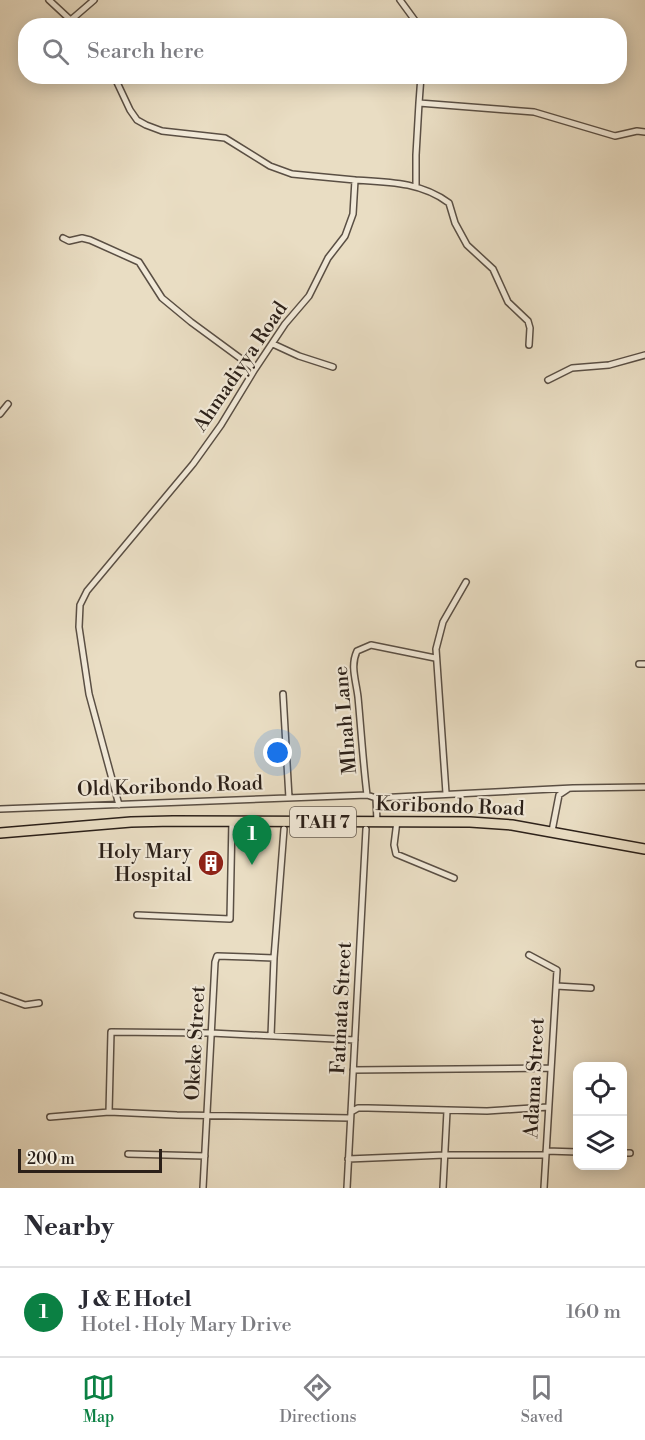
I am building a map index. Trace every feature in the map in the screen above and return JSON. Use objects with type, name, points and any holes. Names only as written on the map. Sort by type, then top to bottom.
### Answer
[{"type":"highway","name":"Koribondo Road","points":[[0,833],[131,822],[232,820],[302,826],[397,821],[470,822],[552,831],[571,837],[645,849]]},
{"type":"street","points":[[50,0],[71,18]]},
{"type":"street","points":[[73,18],[94,0]]},
{"type":"street","points":[[400,0],[413,18]]},
{"type":"street","points":[[118,84],[137,120],[162,131],[225,138],[270,166],[292,174],[400,182],[449,203],[455,223],[467,245],[493,269],[508,302],[528,321],[529,345]]},
{"type":"street","points":[[416,187],[416,137],[420,84]]},
{"type":"street","points":[[419,103],[534,112],[615,136],[637,131],[645,132]]},
{"type":"street","name":"Ahmadiyya Road","points":[[119,805],[89,694],[79,627],[80,605],[87,591],[193,464],[221,426],[285,324],[309,296],[328,258],[345,236],[353,214],[355,180]]},
{"type":"street","points":[[63,238],[69,241],[82,238],[90,240],[139,262],[162,298],[255,369]]},
{"type":"street","points":[[273,344],[299,356],[333,367]]},
{"type":"street","points":[[548,380],[572,368],[609,365],[645,355]]},
{"type":"street","points":[[0,414],[8,404]]},
{"type":"street","points":[[446,793],[435,658],[437,638],[442,622],[466,582]]},
{"type":"street","name":"MInah Lane","points":[[367,795],[354,659],[357,651],[371,645],[435,658]]},
{"type":"street","points":[[283,694],[289,798]]},
{"type":"street","name":"Old Koribondo Road","points":[[0,809],[367,795],[376,798],[446,793],[645,787]]},
{"type":"street","points":[[552,831],[559,795],[566,789],[573,788]]},
{"type":"street","points":[[376,798],[377,822]]},
{"type":"street","points":[[137,915],[230,919],[232,820]]},
{"type":"street","points":[[397,821],[394,829],[396,854],[454,878]]},
{"type":"street","points":[[271,1036],[274,958],[284,828]]},
{"type":"street","name":"Fatmata Street","points":[[347,1188],[366,830]]},
{"type":"street","name":"Okeke Street","points":[[203,1188],[217,956],[274,958]]},
{"type":"street","name":"Adama Street","points":[[529,956],[557,970],[544,1188]]},
{"type":"street","points":[[556,987],[591,988]]},
{"type":"street","points":[[0,996],[25,1005],[39,1003]]},
{"type":"street","points":[[109,1112],[111,1032],[211,1033],[355,1040]]},
{"type":"street","points":[[353,1070],[551,1068]]},
{"type":"street","points":[[50,1117],[109,1112],[351,1115],[358,1108],[487,1111],[548,1107]]},
{"type":"street","points":[[443,1188],[447,1111]]},
{"type":"street","points":[[348,1159],[573,1152]]},
{"type":"street","points":[[128,1154],[205,1156]]},
{"type":"place","name":"Holy Mary Hospital","points":[[211,863]]},
{"type":"place","name":"J & E Hotel","points":[[252,865]]}]
